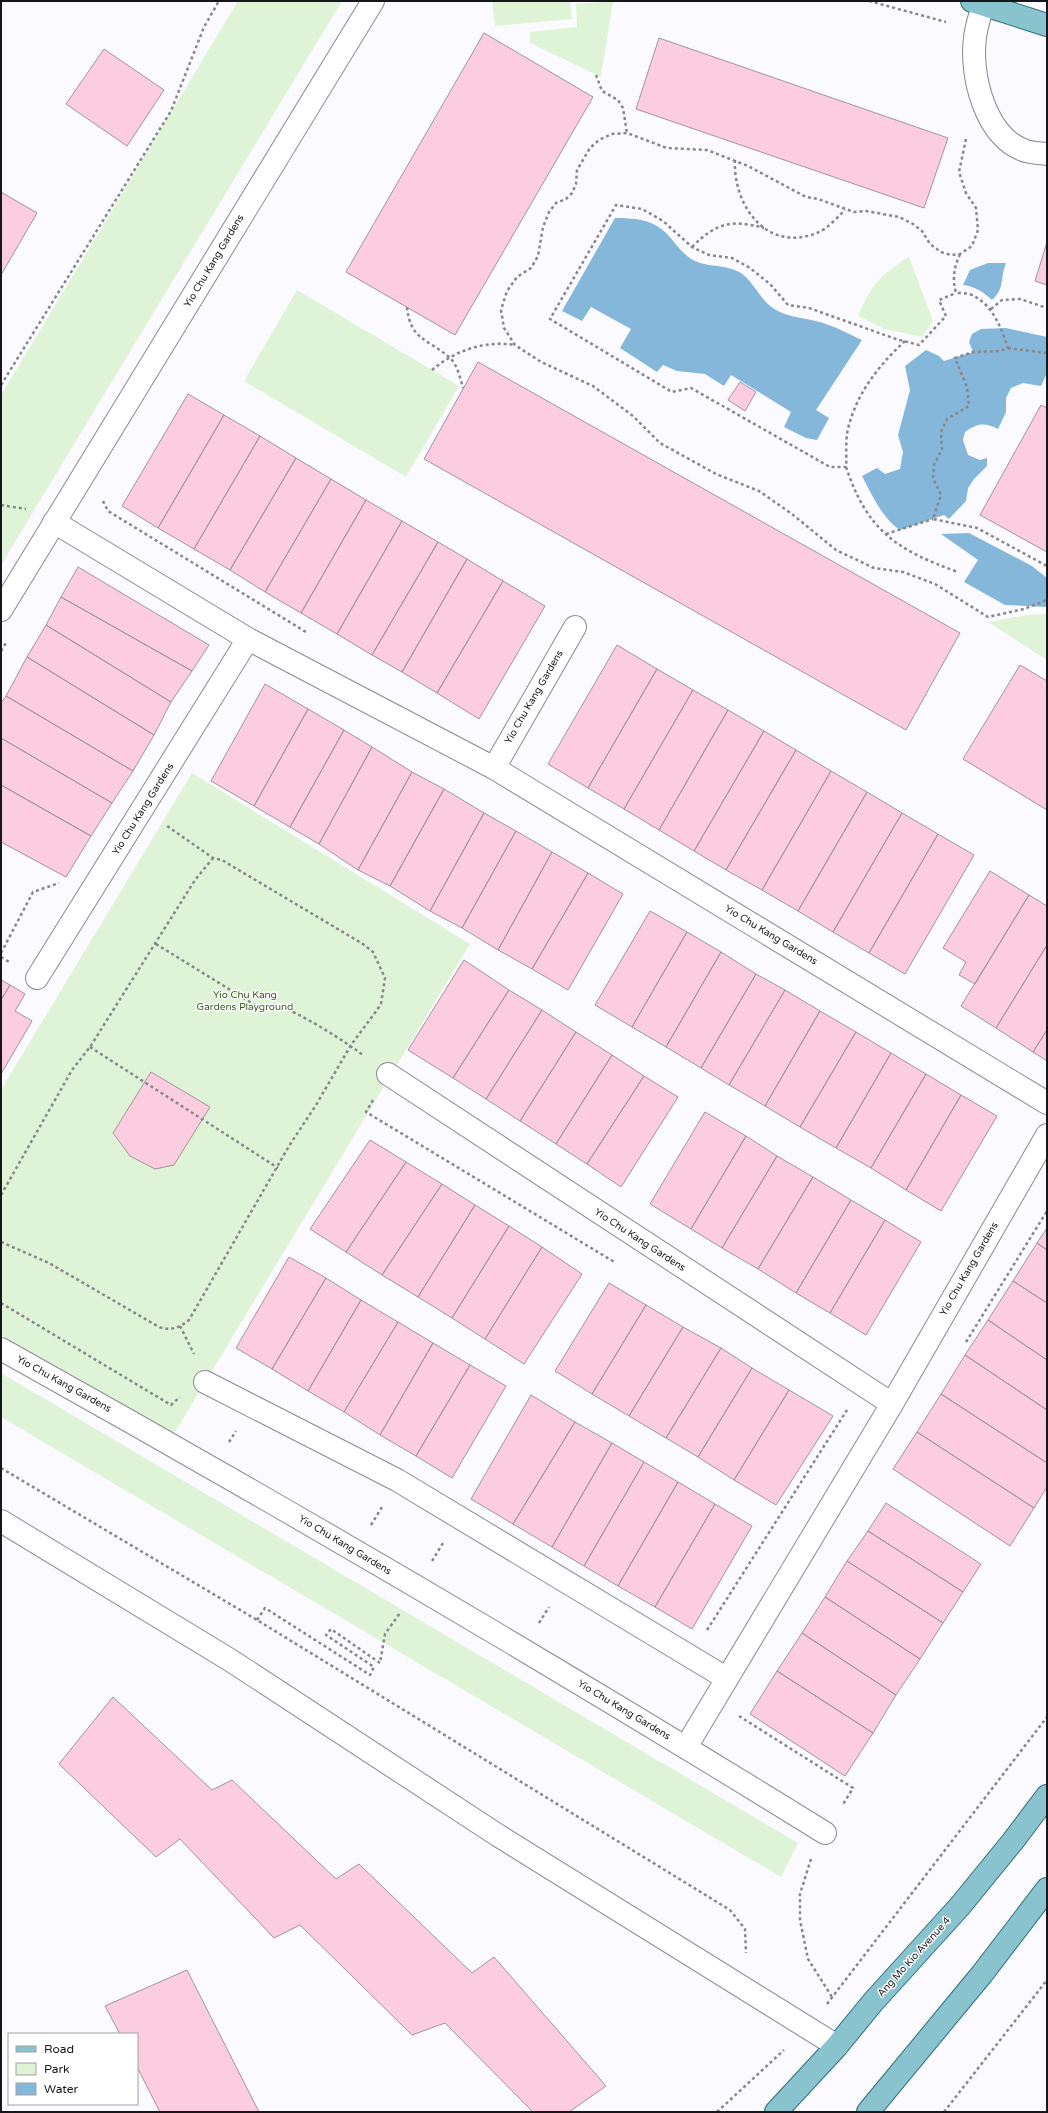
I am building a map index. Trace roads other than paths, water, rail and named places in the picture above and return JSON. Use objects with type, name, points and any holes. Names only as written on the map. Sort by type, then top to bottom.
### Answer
[{"type":"main road","points":[[977,3],[1047,25]]},
{"type":"main road","name":"Ang Mo Kio Avenue 4","points":[[776,2112],[837,2046],[873,2002],[960,1906],[1013,1841],[1047,1796]]},
{"type":"main road","points":[[868,2112],[982,1974],[1047,1889]]},
{"type":"street","name":"Yio Chu Kang Gardens","points":[[1,610],[373,1]]},
{"type":"street","points":[[977,3],[974,38],[975,62],[985,111],[1001,137],[1023,150],[1047,154]]},
{"type":"street","name":"Yio Chu Kang Gardens","points":[[54,522],[248,639],[494,768],[1047,1103]]},
{"type":"street","name":"Yio Chu Kang Gardens","points":[[494,768],[575,627]]},
{"type":"street","name":"Yio Chu Kang Gardens","points":[[37,978],[248,639]]},
{"type":"street","name":"Yio Chu Kang Gardens","points":[[388,1074],[892,1404]]},
{"type":"street","name":"Yio Chu Kang Gardens","points":[[686,1747],[726,1678],[892,1404],[1047,1135]]},
{"type":"street","name":"Yio Chu Kang Gardens","points":[[1,1349],[213,1467],[357,1551],[686,1747],[824,1833]]},
{"type":"street","points":[[205,1382],[397,1480],[726,1678]]},
{"type":"street","points":[[1,1521],[230,1660],[498,1836],[837,2046]]},
{"type":"water","points":[[615,218],[642,220],[655,225],[661,228],[689,258],[694,261],[721,266],[741,273],[766,302],[776,310],[782,313],[825,324],[862,340],[816,410],[829,418],[817,440],[806,438],[784,427],[791,412],[731,375],[724,386],[705,374],[677,371],[663,365],[657,372],[620,348],[631,329],[591,307],[582,321],[562,311]]},
{"type":"water","points":[[988,263],[1006,263],[1001,287],[999,292],[992,300],[979,290],[963,285],[970,270]]},
{"type":"water","points":[[1006,328],[1047,337],[1047,373],[1041,386],[1023,383],[1011,388],[1006,398],[1006,412],[998,429],[989,425],[981,424],[965,432],[963,440],[968,455],[980,460],[987,458],[987,466],[974,479],[968,488],[966,501],[949,519],[944,515],[900,530],[883,513],[862,476],[877,468],[885,474],[900,469],[903,452],[898,435],[910,390],[905,366],[926,350],[939,356],[944,361],[973,352],[969,342],[972,334],[981,329]]},
{"type":"water","points":[[969,533],[1032,566],[1047,578],[1047,607],[1005,605],[964,582],[978,560],[941,534]]},
{"type":"park label","name":"Yio Chu Kang Gardens Playground","points":[[245,1000]]}]
